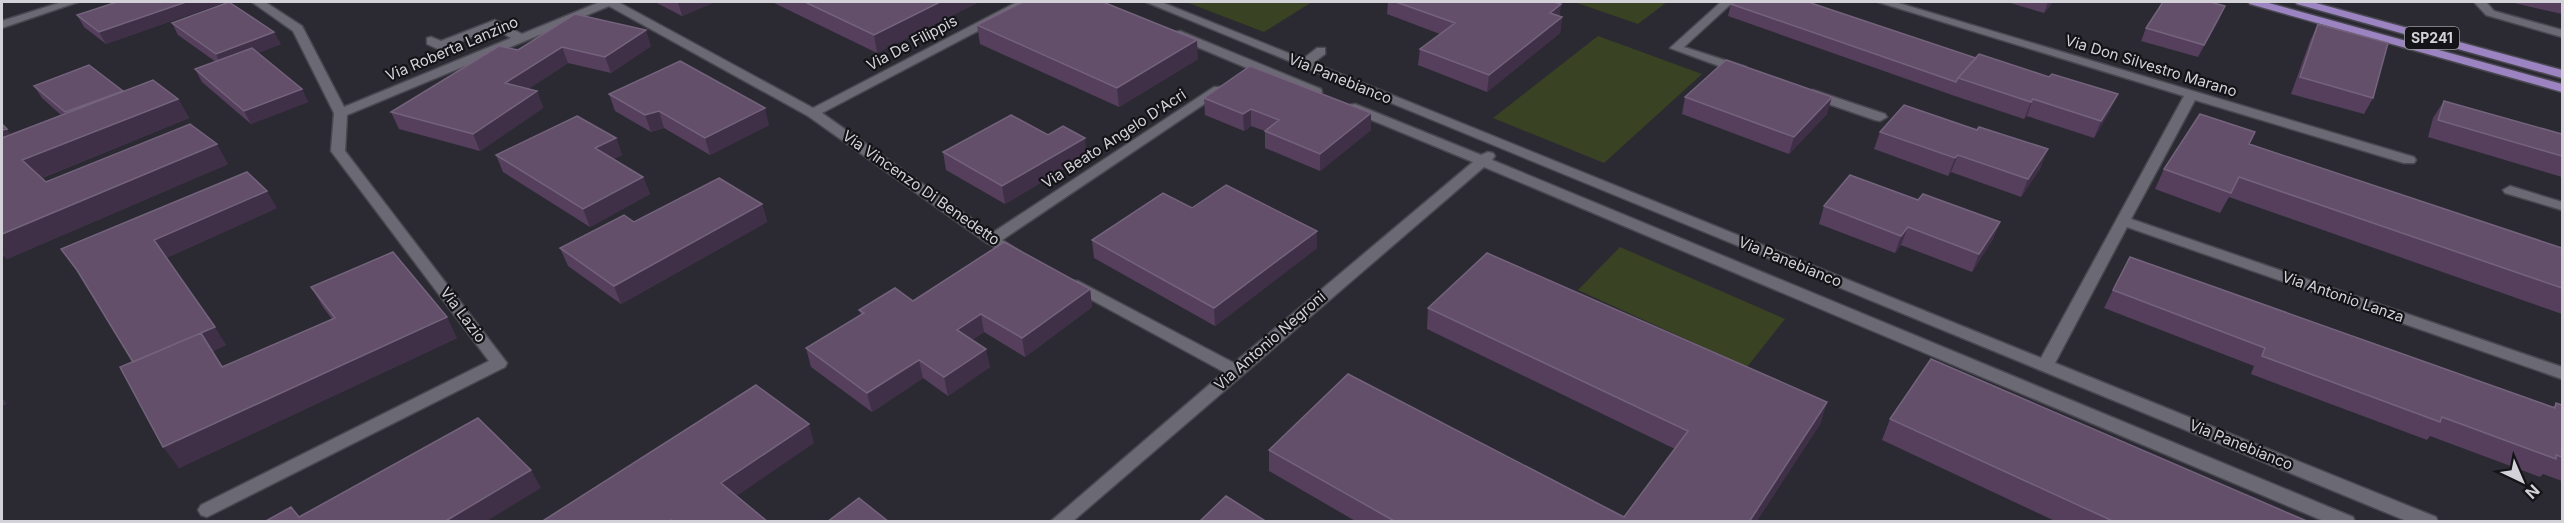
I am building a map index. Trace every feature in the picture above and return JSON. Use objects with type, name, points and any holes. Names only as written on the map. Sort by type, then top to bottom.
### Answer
[{"type":"main road","points":[[2254,2],[2562,88]]},
{"type":"main road","name":"SP241","points":[[2301,2],[2562,74]]},
{"type":"street","points":[[2,25],[72,2]]},
{"type":"street","points":[[258,2],[298,29],[341,113]]},
{"type":"street","name":"Via Roberta Lanzino","points":[[341,113],[609,2]]},
{"type":"street","name":"Via Vincenzo Di Benedetto","points":[[609,2],[813,113],[992,240],[1034,263]]},
{"type":"street","name":"Via De Filippis","points":[[813,113],[1025,2]]},
{"type":"street","name":"Via Panebianco","points":[[1152,2],[2429,522]]},
{"type":"street","points":[[1727,2],[1676,48],[1755,75]]},
{"type":"street","name":"Via Don Silvestro Marano","points":[[1884,2],[2409,160]]},
{"type":"street","points":[[2480,2],[2490,13],[2562,34]]},
{"type":"street","points":[[431,41],[440,46],[495,24],[520,38]]},
{"type":"street","name":"Via Panebianco","points":[[1166,29],[1245,73],[1337,101],[2346,522]]},
{"type":"street","points":[[1304,64],[1321,51]]},
{"type":"street","name":"Via Beato Angelo D'Acri","points":[[992,240],[1245,73]]},
{"type":"street","points":[[1801,90],[1880,117]]},
{"type":"street","points":[[2046,366],[2191,95]]},
{"type":"street","name":"Via Lazio","points":[[207,510],[499,363],[338,151],[341,113]]},
{"type":"street","name":"Via Antonio Negroni","points":[[1059,522],[1502,145]]},
{"type":"street","points":[[2510,190],[2562,206]]},
{"type":"street","name":"Via Antonio Lanza","points":[[2123,221],[2562,373]]},
{"type":"street","points":[[1055,274],[1234,371]]},
{"type":"green space","points":[[1186,2],[1312,2],[1264,32]]},
{"type":"green space","points":[[1574,2],[1667,2],[1638,24]]},
{"type":"green space","points":[[1598,36],[1702,74],[1604,163],[1493,118]]},
{"type":"green space","points":[[1620,247],[1785,319],[1747,367],[1578,290]]},
{"type":"building","points":[[117,2],[186,2],[99,32],[77,15]]},
{"type":"building","points":[[229,2],[274,32],[216,54],[172,23]]},
{"type":"building","points":[[805,2],[940,2],[874,35]]},
{"type":"building","points":[[1023,2],[1103,2],[1197,40],[1117,88],[977,25]]},
{"type":"building","points":[[1396,2],[1553,2],[1561,4],[1550,13],[1562,17],[1489,75],[1420,49],[1455,23]]},
{"type":"building","points":[[1735,2],[1808,2],[1976,58],[1956,82],[1731,4]]},
{"type":"building","points":[[2163,2],[2210,2],[2225,6],[2204,45],[2146,28]]},
{"type":"building","points":[[575,14],[646,30],[605,57],[562,47],[505,83],[537,91],[473,134],[391,112],[499,46],[518,50]]},
{"type":"building","points":[[2318,24],[2388,43],[2373,98],[2300,77]]},
{"type":"building","points":[[252,48],[302,89],[244,111],[195,69]]},
{"type":"building","points":[[1979,54],[2049,77],[2052,74],[2118,94],[2101,121],[2033,99],[2031,102],[1958,78]]},
{"type":"building","points":[[1726,60],[1832,97],[1794,137],[1685,97]]},
{"type":"building","points":[[680,61],[765,108],[705,138],[659,111],[645,115],[609,94]]},
{"type":"building","points":[[89,65],[123,91],[65,112],[34,86]]},
{"type":"building","points":[[1250,66],[1371,113],[1320,154],[1265,131],[1279,120],[1251,109],[1243,114],[1204,98]]},
{"type":"building","points":[[153,80],[178,99],[22,160],[46,182],[190,124],[217,144],[2,234],[2,138]]},
{"type":"building","points":[[2444,101],[2562,134],[2562,156],[2438,120]]},
{"type":"building","points":[[1904,105],[1977,130],[1979,127],[2048,149],[2028,179],[1958,155],[1955,158],[1880,132]]},
{"type":"building","points":[[2200,114],[2255,132],[2249,144],[2562,248],[2562,288],[2239,177],[2231,193],[2164,169]]},
{"type":"building","points":[[1011,115],[1048,135],[1063,126],[1085,138],[1002,186],[943,152]]},
{"type":"building","points":[[577,116],[616,138],[595,148],[643,177],[583,209],[496,155]]},
{"type":"building","points":[[247,172],[267,191],[154,240],[215,327],[133,362],[77,270],[61,249]]},
{"type":"building","points":[[1850,175],[1918,200],[1923,194],[2000,222],[1979,254],[1908,227],[1901,236],[1824,206]]},
{"type":"building","points":[[719,178],[762,204],[614,286],[560,248],[624,215],[634,222]]},
{"type":"building","points":[[1226,185],[1317,231],[1214,308],[1092,240],[1163,193],[1192,208]]},
{"type":"building","points":[[1004,242],[1090,289],[1022,338],[981,314],[957,330],[986,349],[944,377],[919,360],[867,393],[806,348],[864,313],[859,310],[895,288],[913,301]]},
{"type":"building","points":[[393,252],[447,317],[163,447],[120,367],[201,333],[222,367],[335,318],[311,287]]},
{"type":"building","points":[[1487,253],[1827,402],[1749,522],[1396,522],[1269,450],[1348,374],[1624,517],[1688,431],[1428,308]]},
{"type":"building","points":[[2130,257],[2555,408],[2556,403],[2562,405],[2562,457],[2556,455],[2556,459],[2442,417],[2440,422],[2262,356],[2265,348],[2113,290]]},
{"type":"building","points":[[1931,359],[2309,522],[2115,522],[1890,419]]},
{"type":"building","points":[[756,385],[809,424],[721,483],[768,522],[672,522],[671,520],[669,522],[541,522]]},
{"type":"building","points":[[478,418],[531,470],[444,522],[264,522],[291,507],[299,517]]},
{"type":"building","points":[[1226,496],[1267,522],[1199,522]]},
{"type":"building","points":[[859,498],[889,522],[827,522]]}]
